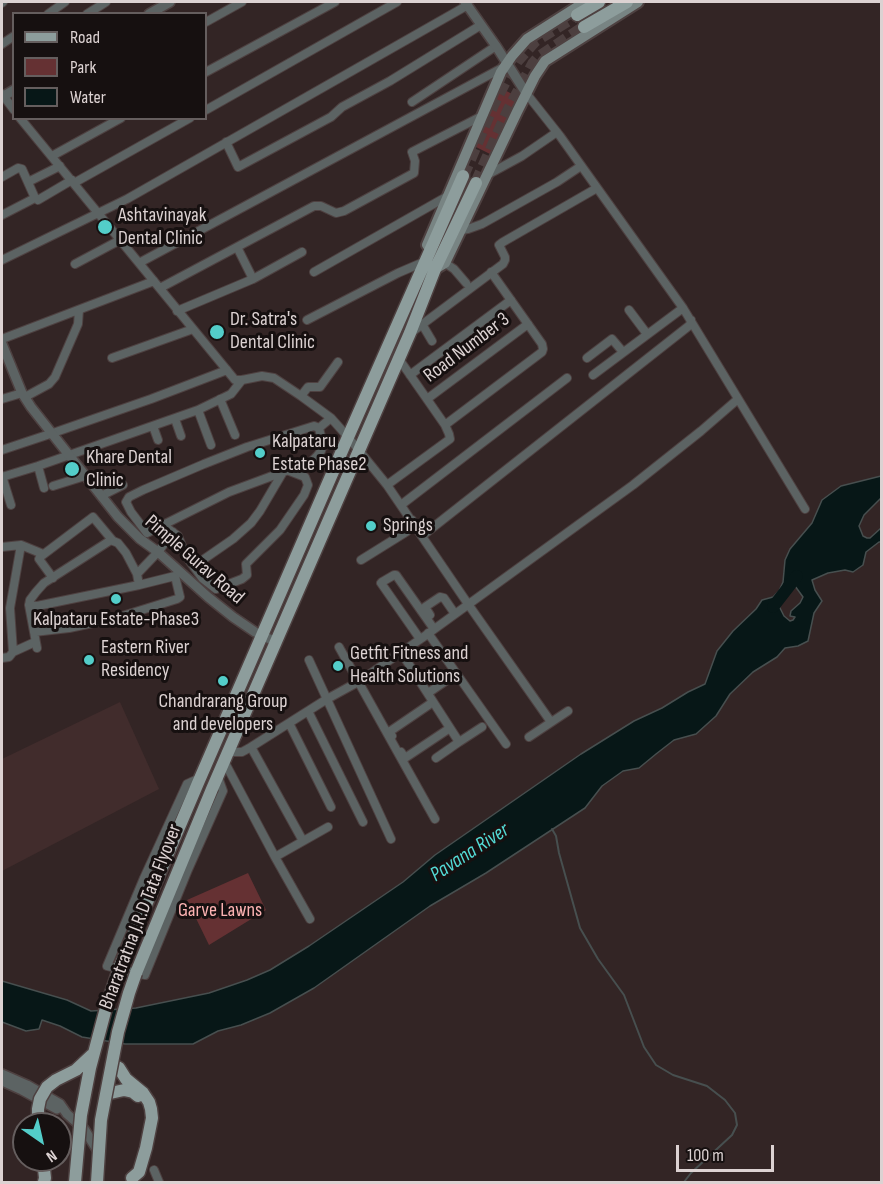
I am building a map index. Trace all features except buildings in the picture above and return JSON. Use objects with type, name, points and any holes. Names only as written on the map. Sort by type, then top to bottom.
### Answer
[{"type":"main road","points":[[435,264],[422,255],[506,65],[528,39],[585,2]]},
{"type":"main road","points":[[577,15],[599,2]]},
{"type":"main road","points":[[584,27],[627,2]]},
{"type":"main road","points":[[435,264],[545,61],[638,2]]},
{"type":"main road","points":[[435,264],[463,176]]},
{"type":"main road","points":[[435,264],[461,230],[481,180]]},
{"type":"main road","name":"Bharatratna J.R.D Tata Flyover","points":[[99,1182],[101,1120],[118,1032],[136,973],[226,756],[410,333],[435,264]]},
{"type":"main road","name":"Bharatratna J.R.D Tata Flyover","points":[[75,1182],[85,1091],[93,1053],[120,966],[348,437],[435,264]]},
{"type":"main road","points":[[38,1112],[40,1099],[47,1087],[76,1070],[93,1053]]},
{"type":"main road","points":[[112,1064],[119,1068],[126,1079],[143,1093],[151,1108],[152,1118],[146,1148],[139,1172],[131,1180]]},
{"type":"main road","points":[[44,1112],[46,1101],[52,1091],[61,1084],[78,1082],[85,1091]]},
{"type":"main road","points":[[106,1094],[129,1091],[137,1095],[144,1104],[146,1119],[131,1170],[131,1180]]},
{"type":"street","points":[[51,12],[65,2]]},
{"type":"street","points":[[90,12],[106,2]]},
{"type":"street","points":[[152,12],[170,2]]},
{"type":"street","points":[[207,20],[242,2]]},
{"type":"street","points":[[207,71],[335,2]]},
{"type":"street","points":[[207,109],[397,2]]},
{"type":"street","points":[[2,260],[127,199],[466,3],[496,46],[506,65],[557,132],[691,320],[805,509]]},
{"type":"street","points":[[226,142],[238,167],[332,117],[342,108],[481,25]]},
{"type":"street","points":[[412,102],[496,46]]},
{"type":"street","points":[[139,263],[506,65]]},
{"type":"street","points":[[2,96],[12,108]]},
{"type":"street","points":[[2,339],[78,310],[157,285],[237,247],[314,206],[321,206],[336,213],[344,211],[414,173],[415,161],[412,152],[482,116]]},
{"type":"street","points":[[23,120],[235,380],[262,376],[274,378],[331,418],[348,437],[412,520],[551,722]]},
{"type":"street","points":[[52,156],[117,120]]},
{"type":"street","points":[[38,200],[186,120]]},
{"type":"street","points":[[481,180],[557,132]]},
{"type":"street","points":[[28,182],[60,166]]},
{"type":"street","points":[[461,230],[468,230],[482,224],[581,166]]},
{"type":"street","points":[[2,177],[18,168],[21,169],[35,198],[2,215]]},
{"type":"street","points":[[410,333],[505,260],[499,245],[597,188]]},
{"type":"street","points":[[314,272],[446,197]]},
{"type":"street","points":[[75,264],[120,240]]},
{"type":"street","points":[[237,247],[253,279]]},
{"type":"street","points":[[177,310],[253,279],[303,252]]},
{"type":"street","points":[[307,320],[398,273],[435,264],[454,268],[466,283]]},
{"type":"street","points":[[445,425],[543,350],[542,344],[491,272]]},
{"type":"street","points":[[410,375],[511,300]]},
{"type":"street","points":[[593,375],[682,308]]},
{"type":"street","points":[[2,399],[24,395],[49,384],[55,377],[78,324],[78,310]]},
{"type":"street","points":[[629,310],[647,334]]},
{"type":"street","points":[[422,536],[690,325],[691,320]]},
{"type":"street","points":[[422,324],[432,341]]},
{"type":"street","name":"Road Number 3","points":[[427,399],[528,324]]},
{"type":"street","points":[[112,358],[193,329]]},
{"type":"street","points":[[587,358],[612,339],[623,352]]},
{"type":"street","name":"Pimple Gurav Road","points":[[2,344],[24,395],[118,517],[140,539],[243,625],[276,642]]},
{"type":"street","points":[[387,485],[450,439],[445,425],[399,359]]},
{"type":"street","points":[[301,396],[309,386],[320,387],[338,362]]},
{"type":"street","points":[[2,450],[151,399],[227,370]]},
{"type":"street","points":[[401,505],[567,378]]},
{"type":"street","points":[[11,506],[2,476],[38,466],[198,410],[231,394],[242,380]]},
{"type":"street","points":[[220,399],[235,435]]},
{"type":"street","points":[[310,919],[275,857],[226,756],[251,747],[358,682],[433,630],[633,485],[738,399]]},
{"type":"street","points":[[198,410],[211,445]]},
{"type":"street","points":[[174,418],[181,436]]},
{"type":"street","points":[[319,428],[331,418]]},
{"type":"street","points":[[153,426],[158,440]]},
{"type":"street","points":[[314,426],[319,428],[323,445],[312,461],[229,492],[147,533],[126,502],[127,499],[143,490],[247,447],[314,426]]},
{"type":"street","points":[[38,466],[44,488]]},
{"type":"street","points":[[163,525],[180,540],[186,556],[202,578],[216,589],[242,579],[247,575],[246,564],[280,530],[304,495],[308,485],[305,477],[285,471]]},
{"type":"street","points":[[194,566],[233,539],[251,523],[285,471]]},
{"type":"street","points":[[53,486],[85,476]]},
{"type":"street","points":[[101,496],[123,485]]},
{"type":"street","points":[[53,578],[39,560],[93,517],[126,554],[137,574],[139,585]]},
{"type":"street","points":[[360,560],[406,532],[403,526],[412,520]]},
{"type":"street","points":[[137,574],[173,532]]},
{"type":"street","points":[[13,651],[36,645],[29,606],[30,600],[44,583],[113,540]]},
{"type":"street","points":[[2,547],[21,545],[44,554]]},
{"type":"street","points":[[2,658],[9,657],[13,651],[10,608],[21,545]]},
{"type":"street","points":[[420,639],[381,583],[394,575],[433,630],[506,744]]},
{"type":"street","points":[[29,606],[175,576],[180,597],[116,618],[69,628],[34,632]]},
{"type":"street","points":[[433,630],[425,609],[427,606],[442,596],[454,614]]},
{"type":"street","points":[[339,647],[435,819]]},
{"type":"street","points":[[401,652],[459,742]]},
{"type":"street","points":[[309,660],[391,839]]},
{"type":"street","points":[[428,693],[450,678]]},
{"type":"street","points":[[433,702],[389,732],[405,758],[450,728]]},
{"type":"street","points":[[308,711],[363,822]]},
{"type":"street","points":[[528,737],[568,711]]},
{"type":"street","points":[[289,723],[331,807]]},
{"type":"street","points":[[436,758],[482,727]]},
{"type":"street","points":[[251,747],[303,841]]},
{"type":"street","points":[[200,778],[187,784],[107,966],[145,975],[223,791],[218,775]]},
{"type":"street","points":[[275,857],[328,827]]},
{"type":"street","points":[[2,1074],[60,1104],[66,1112]]},
{"type":"street","points":[[2,1081],[63,1112]]},
{"type":"street","points":[[72,1118],[84,1129],[101,1155],[102,1170],[99,1182]]},
{"type":"street","points":[[154,1170],[159,1182]]},
{"type":"shaded area","points":[[120,702],[159,789],[2,871],[2,759]]},
{"type":"green space","points":[[501,88],[523,100],[494,156],[474,146]]},
{"type":"green space","name":"Garve Lawns","points":[[248,873],[266,910],[209,945],[187,900]]},
{"type":"water","points":[[881,476],[881,498],[864,515],[859,526],[863,536],[867,538],[881,528],[881,542],[866,552],[863,565],[853,572],[845,570],[828,573],[812,580],[822,601],[814,613],[808,641],[798,646],[785,648],[777,657],[753,672],[730,694],[716,716],[696,734],[674,740],[639,768],[623,771],[602,786],[585,808],[486,873],[430,906],[314,988],[270,1013],[241,1025],[218,1031],[193,1044],[125,1044],[82,1037],[42,1020],[39,1029],[26,1031],[2,1022],[2,981],[67,1000],[91,1011],[136,1008],[209,993],[247,980],[270,970],[309,946],[403,882],[435,855],[581,754],[634,721],[705,684],[717,651],[762,600],[773,597],[779,591],[783,582],[785,560],[790,549],[812,523],[822,500],[841,486]],"holes":[[[790,586],[795,586],[803,597],[791,611],[790,616],[795,617],[790,621],[784,616],[779,606],[786,590]]]},
{"type":"waterway","name":"Pavana River","points":[[773,607],[797,576]]},
{"type":"waterway","points":[[552,829],[556,836],[580,928],[598,959],[624,995],[644,1047],[656,1065],[673,1075],[707,1086],[725,1100],[735,1113],[737,1125],[732,1135],[684,1182]]},
{"type":"tunnel","points":[[463,176],[493,105],[517,61],[535,41],[577,15]]},
{"type":"tunnel","points":[[476,183],[509,109],[533,64],[539,57],[584,27]]},
{"type":"place","name":"Ashtavinayak Dental Clinic","points":[[105,227]]},
{"type":"place","name":"Dr. Satra's Dental Clinic","points":[[217,332]]},
{"type":"place","name":"Kalpataru Estate Phase2","points":[[260,453]]},
{"type":"place","name":"Khare Dental Clinic","points":[[72,469]]},
{"type":"place","name":"Springs","points":[[371,526]]},
{"type":"place","name":"Kalpataru Estate-Phase3","points":[[116,599]]},
{"type":"place","name":"Eastern River Residency","points":[[89,660]]},
{"type":"place","name":"Getfit Fitness and Health Solutions","points":[[338,666]]},
{"type":"place","name":"Chandrarang Group and developers","points":[[223,681]]}]
